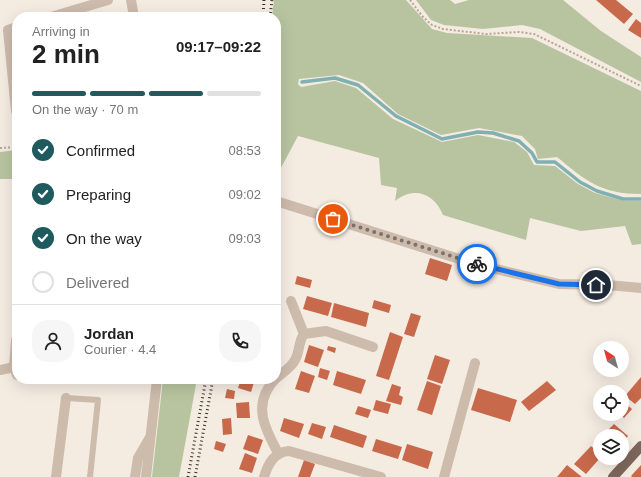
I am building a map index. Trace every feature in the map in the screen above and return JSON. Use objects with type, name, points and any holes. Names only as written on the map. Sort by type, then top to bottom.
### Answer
[{"type":"main road","points":[[612,477],[641,446]]},
{"type":"street","points":[[68,12],[108,0]]},
{"type":"street","points":[[132,0],[133,12]]},
{"type":"street","points":[[12,29],[8,30],[12,70]]},
{"type":"street","points":[[281,203],[475,264],[559,284],[608,285],[641,288]]},
{"type":"street","points":[[291,301],[304,334]]},
{"type":"street","points":[[281,374],[295,360],[300,338],[304,334],[326,331],[372,347]]},
{"type":"street","points":[[444,477],[475,364]]},
{"type":"street","points":[[0,370],[12,374]]},
{"type":"street","points":[[146,477],[156,384]]},
{"type":"street","points":[[271,384],[264,397],[262,421],[278,453]]},
{"type":"street","points":[[56,477],[66,398]]},
{"type":"street","points":[[135,477],[138,458],[151,436]]},
{"type":"street","points":[[264,477],[267,467],[278,453],[289,451],[381,477]]},
{"type":"lane","points":[[66,398],[98,400],[90,477]]},
{"type":"path","points":[[410,0],[423,17],[432,25],[443,29],[486,34],[519,32],[534,34],[641,86]]},
{"type":"path","points":[[0,148],[12,147]]},
{"type":"green space","points":[[274,0],[406,0],[432,29],[447,33],[532,38],[641,91],[641,194],[615,192],[604,189],[577,173],[557,157],[538,159],[535,149],[522,136],[479,128],[441,135],[398,114],[363,83],[339,75],[299,79],[298,84],[301,87],[335,81],[356,88],[393,119],[442,142],[478,135],[514,142],[527,152],[534,165],[555,166],[578,184],[595,193],[624,201],[641,201],[641,244],[632,245],[625,226],[581,231],[530,218],[526,240],[443,215],[434,201],[423,194],[409,194],[402,196],[395,201],[397,188],[381,185],[379,158],[298,136],[281,168],[281,12],[273,12]]},
{"type":"green space","points":[[416,0],[450,0],[455,4],[469,0],[563,0],[601,31],[641,57],[641,82],[540,29],[522,25],[483,29],[444,25],[431,20]]},
{"type":"green space","points":[[12,151],[12,179],[0,179],[0,152]]},
{"type":"green space","points":[[162,384],[196,384],[179,477],[152,477]]},
{"type":"building","points":[[596,0],[616,0],[633,14],[624,24]]},
{"type":"building","points":[[636,19],[641,23],[641,38],[628,30]]},
{"type":"building","points":[[430,258],[452,265],[447,281],[425,274]]},
{"type":"building","points":[[297,276],[312,280],[310,288],[295,284]]},
{"type":"building","points":[[307,296],[332,303],[328,316],[303,309]]},
{"type":"building","points":[[374,300],[391,305],[389,313],[372,308]]},
{"type":"building","points":[[334,303],[369,313],[366,327],[331,317]]},
{"type":"building","points":[[411,313],[421,316],[414,337],[404,334]]},
{"type":"building","points":[[390,332],[403,337],[389,380],[376,376]]},
{"type":"building","points":[[309,345],[324,350],[318,367],[304,362]]},
{"type":"building","points":[[328,346],[336,348],[335,353],[327,350]]},
{"type":"building","points":[[435,355],[450,360],[442,384],[427,379]]},
{"type":"building","points":[[320,368],[330,371],[327,380],[318,377]]},
{"type":"building","points":[[301,371],[315,376],[309,393],[295,389]]},
{"type":"building","points":[[337,371],[366,380],[361,394],[333,385]]},
{"type":"building","points":[[641,377],[641,398],[635,404],[629,399],[629,391]]},
{"type":"building","points":[[427,381],[441,386],[432,415],[417,410]]},
{"type":"building","points":[[547,381],[556,390],[529,411],[521,402]]},
{"type":"building","points":[[239,384],[253,384],[251,392],[238,388]]},
{"type":"building","points":[[392,384],[401,387],[399,395],[403,397],[401,405],[386,401]]},
{"type":"building","points":[[478,388],[517,400],[510,422],[471,410]]},
{"type":"building","points":[[227,389],[235,391],[234,399],[225,398]]},
{"type":"building","points":[[376,400],[391,404],[388,414],[373,410]]},
{"type":"building","points":[[249,402],[250,418],[237,418],[236,403]]},
{"type":"building","points":[[358,406],[371,410],[368,418],[355,414]]},
{"type":"building","points":[[231,418],[232,434],[223,435],[222,419]]},
{"type":"building","points":[[284,418],[304,424],[299,438],[280,431]]},
{"type":"building","points":[[312,423],[326,427],[322,439],[308,434]]},
{"type":"building","points":[[614,424],[620,429],[609,429]]},
{"type":"building","points":[[334,425],[367,436],[363,448],[330,437]]},
{"type":"building","points":[[248,435],[263,440],[258,454],[243,449]]},
{"type":"building","points":[[376,439],[402,447],[398,459],[372,451]]},
{"type":"building","points":[[216,441],[226,444],[223,452],[214,449]]},
{"type":"building","points":[[407,444],[433,452],[428,469],[402,460]]},
{"type":"building","points":[[591,446],[593,448],[594,465],[586,474],[574,464]]},
{"type":"building","points":[[245,453],[257,458],[252,473],[239,469]]},
{"type":"building","points":[[304,460],[315,464],[310,477],[298,477]]},
{"type":"building","points":[[567,465],[582,477],[557,477]]},
{"type":"building","points":[[641,465],[641,477],[632,477],[631,476]]},
{"type":"waterway","points":[[302,82],[335,78],[358,85],[396,116],[442,139],[478,132],[493,133],[519,141],[532,153],[537,162],[555,162],[580,182],[597,191],[623,199],[641,199]]},
{"type":"railway","points":[[263,12],[264,0]]},
{"type":"railway","points":[[271,12],[272,0]]},
{"type":"railway","points":[[188,477],[205,384]]},
{"type":"railway","points":[[195,477],[212,384]]},
{"type":"way so far","points":[[333,219],[477,264]]},
{"type":"route","points":[[477,264],[559,284],[596,285]]}]
